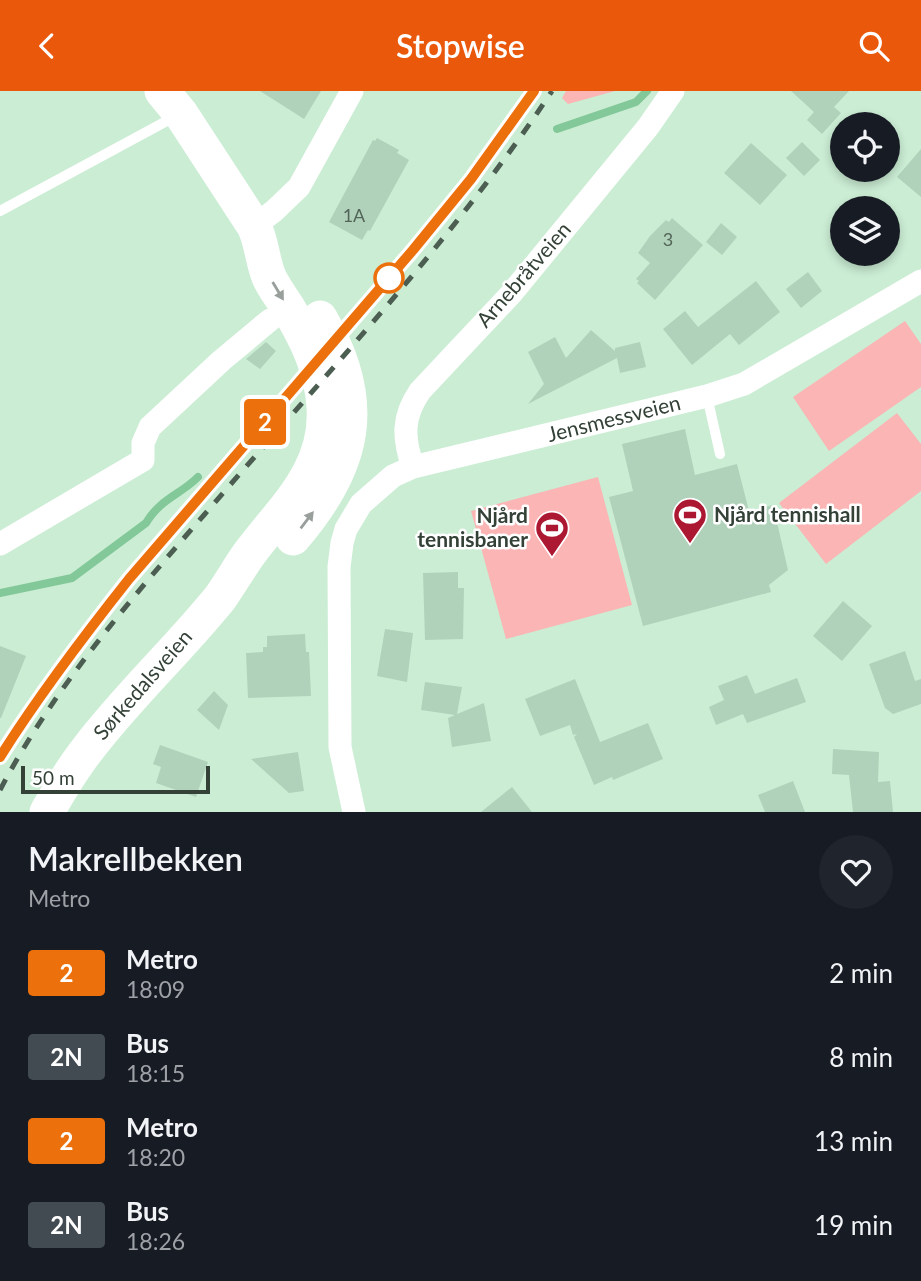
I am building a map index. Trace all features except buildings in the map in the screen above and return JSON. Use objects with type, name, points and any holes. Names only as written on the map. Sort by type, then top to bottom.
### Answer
[{"type":"main road","name":"Sørkedalsveien","points":[[171,99],[257,232],[269,276],[314,331],[338,352],[348,383],[352,415],[343,457],[327,493],[285,547],[220,597]]},
{"type":"main road","name":"Sørkedalsveien","points":[[47,812],[87,750],[220,597],[307,478],[321,443],[325,409],[314,331]]},
{"type":"street","points":[[257,232],[299,187],[352,91]]},
{"type":"street","name":"Arnebråtveien","points":[[413,467],[405,432],[411,404],[511,294],[648,127],[673,91]]},
{"type":"street","name":"Jensmessveien","points":[[354,812],[340,747],[339,567],[346,529],[361,504],[393,476],[413,467],[707,396],[744,384],[921,281]]},
{"type":"street","points":[[0,544],[143,460],[144,443],[150,427],[270,320]]},
{"type":"lane","points":[[0,211],[171,99]]},
{"type":"lane","points":[[707,396],[720,454]]},
{"type":"shaded area","points":[[566,91],[615,91],[568,104],[562,98]]},
{"type":"shaded area","points":[[905,321],[921,344],[921,387],[829,451],[793,397]]},
{"type":"shaded area","points":[[897,413],[921,444],[921,491],[826,564],[779,503]]},
{"type":"shaded area","name":"Njård tennisbaner","points":[[598,477],[632,605],[506,639],[471,511]]},
{"type":"waterway","points":[[557,129],[636,102],[647,91]]},
{"type":"waterway","points":[[0,593],[72,578],[146,523],[158,508],[198,477]]},
{"type":"railway","points":[[0,757],[30,711],[129,579],[413,250],[471,179],[534,91]]},
{"type":"railway","points":[[0,790],[68,681],[120,613],[429,255],[472,202],[552,91]]},
{"type":"metro line","name":"2","points":[[0,757],[32,707],[129,579],[413,250],[471,179],[534,91]]},
{"type":"place","name":"Njård tennishall","points":[[690,545]]},
{"type":"place","name":"Njård tennisbaner","points":[[552,558]]}]
